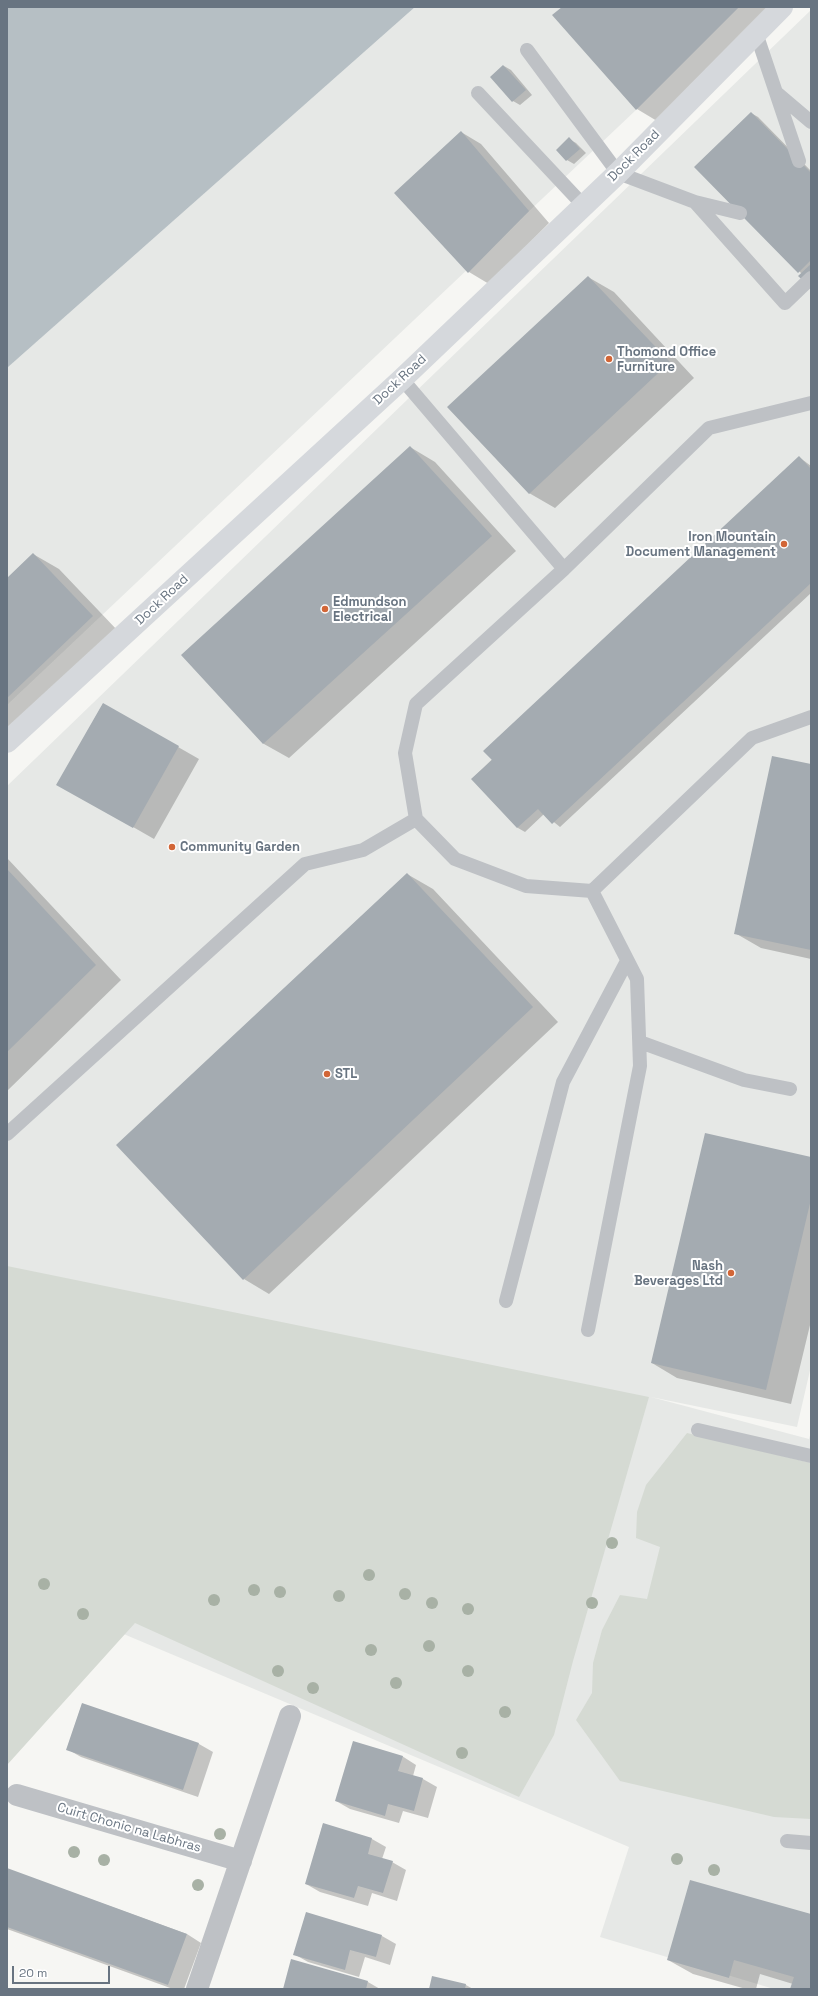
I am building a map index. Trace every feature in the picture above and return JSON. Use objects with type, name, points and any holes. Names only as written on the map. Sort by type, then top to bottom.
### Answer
[{"type":"main road","name":"Dock Road","points":[[7,742],[402,379],[618,172],[782,7]]},
{"type":"street","points":[[197,1989],[290,1716]]},
{"type":"street","name":"Cuirt Chonic na Labhras","points":[[18,1795],[241,1861]]},
{"type":"lane","points":[[756,33],[799,161]]},
{"type":"lane","points":[[527,50],[618,172],[695,202],[740,213]]},
{"type":"lane","points":[[478,93],[583,205]]},
{"type":"lane","points":[[777,93],[811,122]]},
{"type":"lane","points":[[695,202],[785,303],[811,278]]},
{"type":"lane","points":[[402,379],[564,569]]},
{"type":"lane","points":[[811,403],[709,428],[564,569],[416,704],[405,753],[416,818],[455,859],[526,886],[592,891],[752,738],[811,717]]},
{"type":"lane","points":[[7,1134],[305,864],[363,850],[416,818]]},
{"type":"lane","points":[[588,1330],[640,1066],[637,979],[592,891]]},
{"type":"lane","points":[[506,1301],[563,1082],[627,961]]},
{"type":"lane","points":[[640,1042],[744,1080],[790,1089]]},
{"type":"lane","points":[[698,1430],[811,1456]]},
{"type":"lane","points":[[787,1841],[811,1843]]},
{"type":"shaded area","points":[[7,7],[415,7],[7,368]]},
{"type":"shaded area","points":[[415,7],[739,7],[636,110],[7,705],[7,368]]},
{"type":"shaded area","points":[[811,10],[811,1366],[797,1427],[651,1397],[809,1439],[811,1432],[811,1989],[774,1989],[600,1937],[629,1847],[88,1619],[7,1722],[7,786]]},
{"type":"shaded area","points":[[7,1266],[649,1397],[573,1661],[554,1735],[519,1797],[135,1623],[7,1765]]},
{"type":"shaded area","points":[[687,1433],[811,1463],[811,1819],[774,1817],[620,1781],[576,1720],[592,1693],[593,1663],[602,1630],[620,1595],[647,1599],[660,1547],[636,1538],[637,1512],[646,1485]]},
{"type":"building","points":[[562,7],[739,7],[636,110],[552,15]]},
{"type":"building","points":[[503,65],[526,90],[512,102],[490,77]]},
{"type":"building","points":[[751,112],[811,173],[811,260],[798,273],[694,167]]},
{"type":"building","points":[[461,131],[529,211],[468,273],[394,193]]},
{"type":"building","points":[[569,137],[580,149],[566,161],[556,150]]},
{"type":"building","points":[[811,264],[811,288],[798,276]]},
{"type":"building","points":[[588,276],[670,362],[529,494],[447,407]]},
{"type":"building","points":[[410,446],[492,536],[263,744],[181,655]]},
{"type":"building","points":[[799,456],[811,469],[811,583],[552,824],[538,809],[517,828],[471,779],[492,760],[483,751]]},
{"type":"building","points":[[33,553],[93,616],[7,698],[7,578]]},
{"type":"building","points":[[103,703],[179,746],[133,828],[56,785]]},
{"type":"building","points":[[772,756],[811,764],[811,950],[734,934]]},
{"type":"building","points":[[7,869],[96,965],[7,1052]]},
{"type":"building","points":[[407,873],[533,1007],[243,1280],[116,1145]]},
{"type":"building","points":[[705,1133],[811,1157],[811,1199],[766,1390],[651,1363]]},
{"type":"building","points":[[82,1703],[199,1743],[183,1790],[66,1750]]},
{"type":"building","points":[[353,1741],[403,1756],[398,1771],[423,1778],[414,1811],[388,1804],[385,1816],[335,1801]]},
{"type":"building","points":[[323,1823],[372,1838],[368,1854],[393,1861],[383,1893],[358,1886],[354,1898],[305,1884]]},
{"type":"building","points":[[7,1868],[187,1934],[168,1985],[7,1927]]},
{"type":"building","points":[[690,1880],[811,1914],[811,1989],[790,1989],[794,1977],[734,1960],[729,1978],[667,1960]]},
{"type":"building","points":[[306,1912],[382,1935],[376,1957],[350,1950],[345,1970],[293,1955]]},
{"type":"building","points":[[291,1959],[368,1981],[366,1989],[283,1989]]},
{"type":"building","points":[[432,1976],[466,1984],[465,1989],[429,1989]]},
{"type":"place","name":"Thomond Office Furniture","points":[[609,359]]},
{"type":"place","name":"Iron Mountain Document Management","points":[[784,544]]},
{"type":"place","name":"Edmundson Electrical","points":[[325,609]]},
{"type":"place","name":"Community Garden","points":[[172,847]]},
{"type":"place","name":"STL","points":[[327,1074]]},
{"type":"place","name":"Nash Beverages Ltd","points":[[731,1273]]}]
